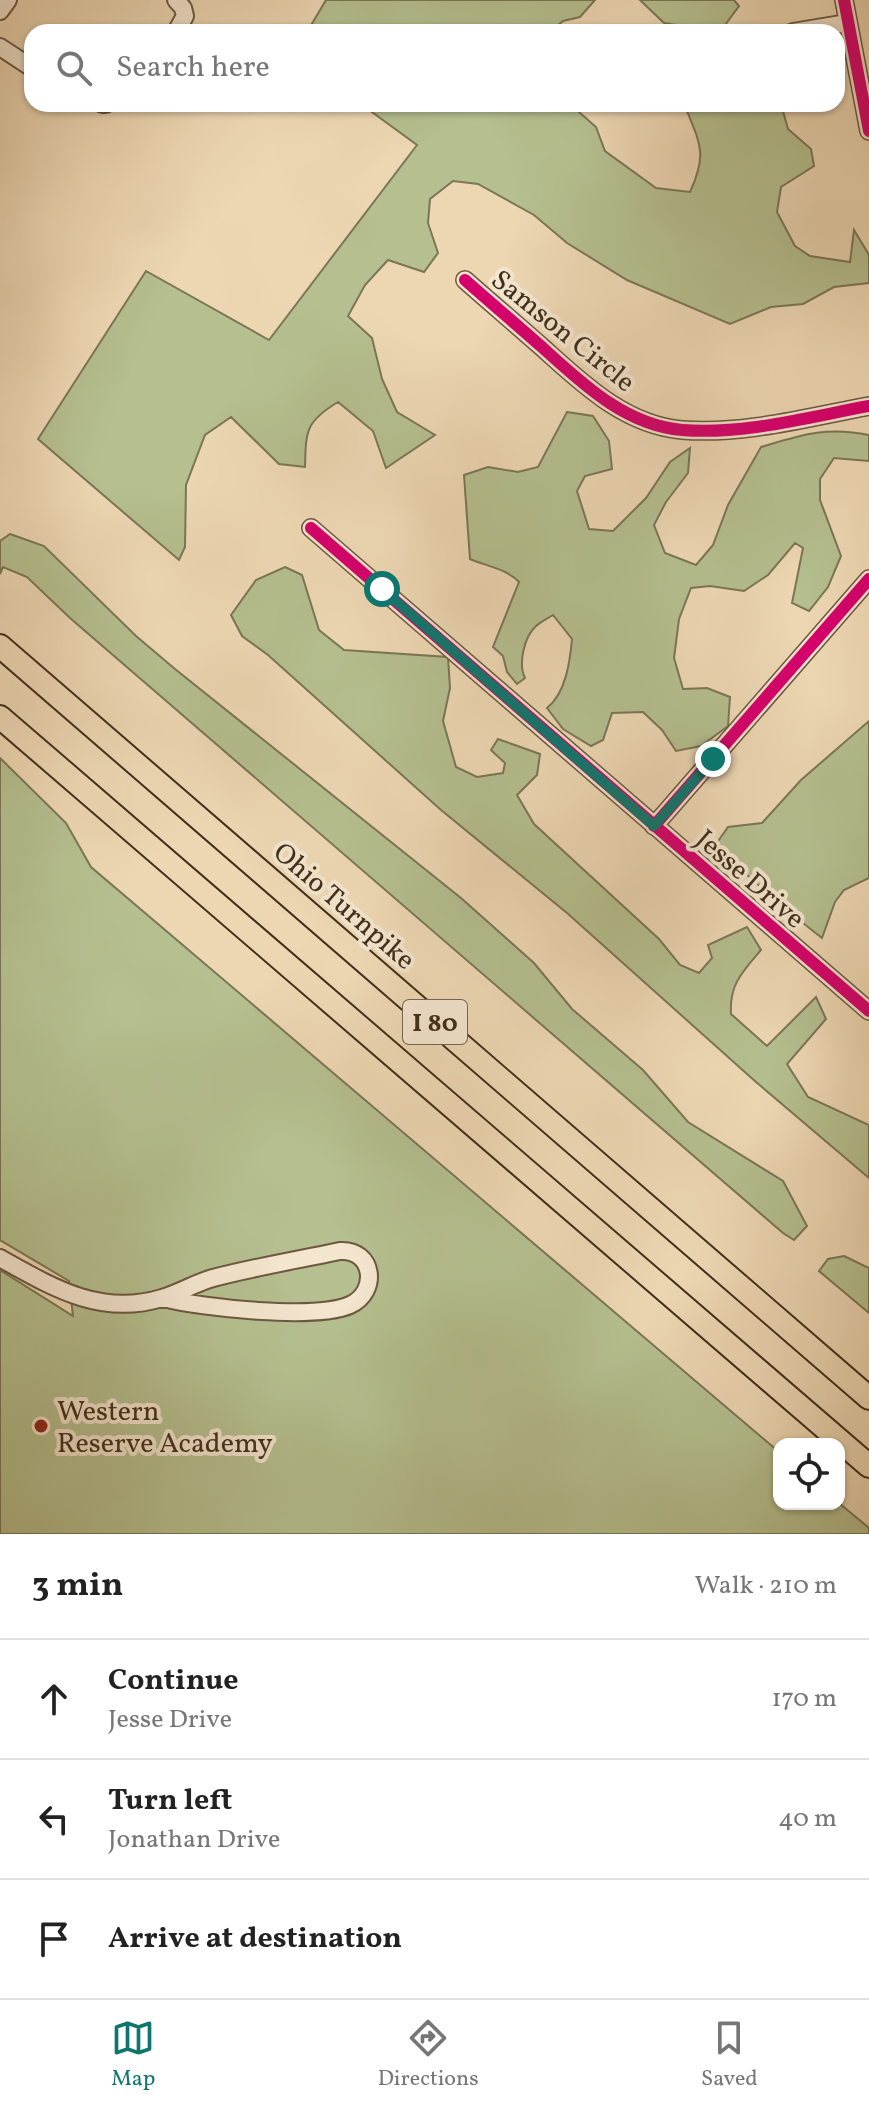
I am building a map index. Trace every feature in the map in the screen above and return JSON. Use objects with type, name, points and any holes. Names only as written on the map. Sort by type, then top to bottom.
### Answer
[{"type":"highway","name":"Ohio Turnpike","points":[[0,646],[869,1398]]},
{"type":"highway","name":"I 80","points":[[0,717],[869,1466]]},
{"type":"street","points":[[0,11],[8,0]]},
{"type":"street","points":[[176,0],[185,16],[180,24]]},
{"type":"street","points":[[844,0],[869,131]]},
{"type":"street","points":[[841,24],[847,23]]},
{"type":"street","points":[[0,47],[24,63]]},
{"type":"street","name":"Samson Circle","points":[[465,280],[589,389],[620,410],[647,422],[681,430],[733,430],[869,406]]},
{"type":"street","name":"Jesse Drive","points":[[311,528],[869,1011]]},
{"type":"street","points":[[654,826],[869,579]]},
{"type":"street","points":[[0,1258],[62,1292],[111,1303],[164,1298],[210,1279],[340,1251],[348,1251],[364,1259],[370,1273],[368,1284],[359,1299],[330,1310],[272,1311],[182,1303],[164,1298]]},
{"type":"green space","points":[[326,0],[595,0],[580,17],[559,24],[312,24]]},
{"type":"green space","points":[[640,0],[734,0],[739,6],[726,24],[664,23]]},
{"type":"green space","points":[[372,112],[579,112],[596,127],[605,151],[656,188],[690,192],[699,168],[700,150],[687,112],[783,112],[788,129],[811,149],[814,166],[781,187],[777,212],[795,246],[810,256],[850,262],[854,230],[869,255],[869,283],[834,287],[803,304],[771,307],[730,324],[627,280],[567,243],[534,215],[478,184],[453,181],[430,199],[428,223],[438,253],[424,272],[388,260],[365,285],[348,316],[372,338],[382,379],[397,412],[435,435],[386,468],[373,431],[338,402],[313,422],[307,436],[305,467],[279,464],[231,417],[205,435],[186,485],[185,547],[179,560],[38,439],[146,271],[269,340],[417,145]]},
{"type":"green space","points":[[567,412],[593,416],[609,441],[612,469],[585,476],[577,491],[589,529],[613,531],[646,498],[670,462],[690,448],[688,473],[666,502],[654,525],[665,553],[696,565],[713,545],[728,505],[761,447],[827,432],[869,435],[869,461],[834,458],[820,479],[820,500],[841,556],[828,587],[809,611],[792,603],[803,548],[795,543],[768,575],[744,591],[710,586],[691,588],[679,619],[674,658],[683,689],[707,688],[730,697],[728,726],[701,746],[676,751],[662,730],[643,712],[612,713],[603,740],[591,746],[563,729],[547,708],[563,685],[572,639],[553,615],[538,625],[528,637],[522,658],[525,678],[517,684],[507,672],[503,656],[493,647],[519,582],[502,571],[470,559],[464,475],[488,467],[518,472],[538,467]]},
{"type":"green space","points":[[10,534],[44,546],[136,636],[175,669],[461,898],[534,963],[572,1009],[643,1070],[688,1122],[783,1181],[807,1226],[794,1240],[783,1233],[70,618],[27,577],[3,567],[0,574],[0,541]]},
{"type":"green space","points":[[285,567],[302,575],[319,630],[344,650],[448,657],[450,688],[443,721],[456,767],[477,777],[503,773],[505,763],[491,750],[498,739],[540,754],[537,775],[517,795],[534,824],[659,939],[680,965],[699,973],[712,958],[708,945],[747,927],[761,950],[735,987],[731,1014],[767,1046],[816,997],[826,1019],[787,1064],[808,1097],[869,1125],[869,1178],[567,913],[441,810],[268,655],[242,636],[231,615],[256,580]]},
{"type":"green space","points":[[869,721],[869,878],[844,890],[835,902],[822,938],[714,847],[728,827],[762,823],[801,780]]},
{"type":"green space","points":[[0,758],[66,823],[91,867],[773,1447],[773,1510],[845,1508],[869,1528],[869,1534],[0,1534],[0,1270],[73,1316],[69,1281],[0,1240]]},
{"type":"green space","points":[[844,1256],[869,1268],[869,1313],[819,1271],[828,1259]]},
{"type":"cycle path","points":[[844,0],[869,131]]},
{"type":"cycle path","points":[[465,280],[606,401],[661,427],[729,430],[869,406]]},
{"type":"cycle path","points":[[311,528],[869,1011]]},
{"type":"cycle path","points":[[654,826],[869,579]]},
{"type":"place","name":"Western Reserve Academy","points":[[41,1426]]},
{"type":"route","points":[[382,589],[654,826],[713,759]]}]
